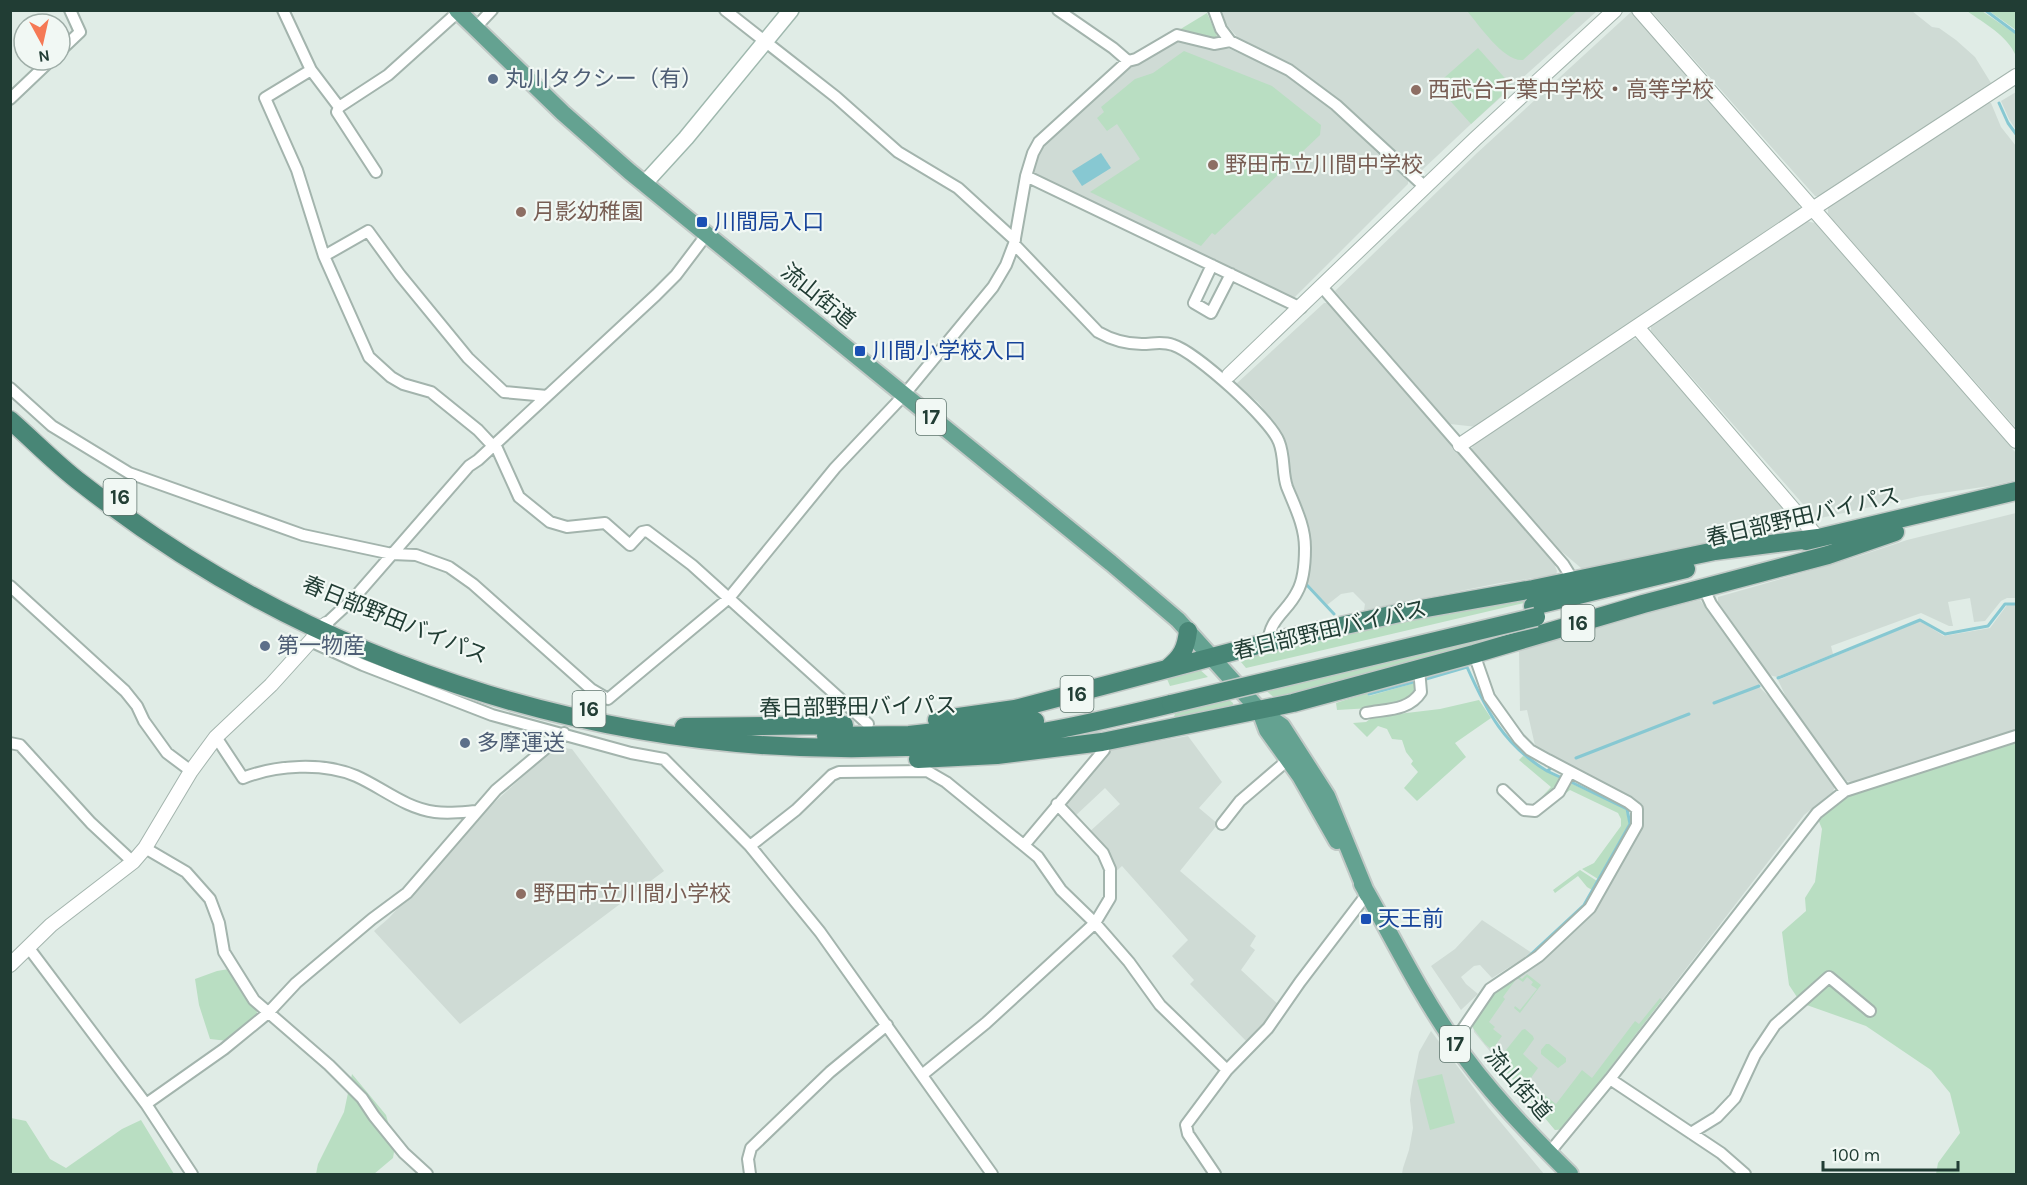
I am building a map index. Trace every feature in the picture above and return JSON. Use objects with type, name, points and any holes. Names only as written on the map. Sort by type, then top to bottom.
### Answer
[{"type":"highway","name":"春日部野田バイパス","points":[[10,405],[87,473],[172,534],[260,587],[319,631],[433,665],[484,683],[577,707],[684,727],[741,733],[815,736],[909,735],[1033,721],[1170,698]]},
{"type":"highway","name":"春日部野田バイパス","points":[[10,420],[79,482],[167,545],[255,598],[319,631],[421,673],[482,694],[536,709],[657,734],[772,746],[863,749],[946,745],[1045,731],[1170,698],[1535,611],[2016,503]]},
{"type":"highway","name":"春日部野田バイパス","points":[[1535,611],[1818,538],[2016,491]]},
{"type":"highway","name":"16","points":[[772,746],[807,755],[904,759],[997,755],[1102,742],[1260,711],[1419,669],[1643,604],[1828,555],[1895,532]]},
{"type":"highway","name":"16","points":[[684,727],[806,727],[868,724],[940,720],[1015,709],[1269,642],[1404,612],[1715,551],[1818,538]]},
{"type":"highway","points":[[1167,669],[1180,659],[1184,652],[1188,631]]},
{"type":"main road","points":[[644,184],[791,10]]},
{"type":"main road","name":"流山街道","points":[[458,11],[589,137],[644,184],[1158,602],[1188,631],[1260,711],[1282,726],[1322,786],[1367,894]]},
{"type":"main road","name":"流山街道","points":[[1260,711],[1267,730],[1287,757],[1367,894],[1414,981],[1454,1042],[1504,1105],[1570,1174]]},
{"type":"street","points":[[283,10],[311,70],[339,106]]},
{"type":"street","points":[[475,28],[492,10]]},
{"type":"street","points":[[725,10],[836,97],[898,152],[958,188],[1014,242],[1098,332],[1109,339],[1123,343],[1160,342],[1181,348],[1253,407],[1279,441],[1286,484],[1302,523],[1305,548],[1301,583],[1296,594],[1268,630],[1269,642]]},
{"type":"street","points":[[1058,10],[1113,48],[1128,62]]},
{"type":"street","points":[[1214,10],[1221,29],[1230,41],[1289,70],[1336,105],[1425,187]]},
{"type":"street","points":[[1229,375],[1425,187],[1616,10]]},
{"type":"street","points":[[1639,10],[2016,441]]},
{"type":"street","points":[[376,172],[337,111],[339,106],[388,75],[458,11]]},
{"type":"street","points":[[72,14],[80,32],[72,40]]},
{"type":"street","points":[[10,388],[52,426],[129,473],[303,535],[392,554],[416,555],[449,567],[472,584],[591,689],[608,699],[729,598],[835,468],[904,395],[993,287],[1006,265],[1014,242],[1026,176],[1038,142],[1128,62],[1177,35],[1214,44],[1230,41]]},
{"type":"street","points":[[311,70],[265,98],[297,170],[324,256],[369,357],[390,377],[403,384],[432,392],[478,430],[494,445],[519,497],[550,522],[567,527],[605,523],[630,545],[642,532],[647,531],[692,565],[868,724]]},
{"type":"street","points":[[10,99],[38,72]]},
{"type":"street","points":[[1460,445],[2016,76]]},
{"type":"street","points":[[1026,176],[1301,308]]},
{"type":"street","points":[[324,256],[368,231],[468,358],[504,392],[547,396]]},
{"type":"street","points":[[10,965],[51,925],[133,862],[145,848],[191,771],[216,737],[271,685],[319,631],[354,598],[469,466],[669,282],[707,234]]},
{"type":"street","points":[[1212,264],[1194,303],[1211,313],[1231,274]]},
{"type":"street","points":[[1323,287],[1563,564],[1573,580]]},
{"type":"street","points":[[1637,327],[1818,538]]},
{"type":"street","points":[[10,585],[125,691],[167,753],[191,771]]},
{"type":"street","points":[[1704,589],[1711,604],[1845,791]]},
{"type":"street","points":[[319,631],[363,665],[492,715],[631,753],[664,759],[750,846],[820,932],[992,1174]]},
{"type":"street","points":[[1454,1042],[1490,989],[1539,956],[1590,908],[1637,825],[1637,809],[1530,750],[1519,739],[1489,697],[1474,654]]},
{"type":"street","points":[[1366,713],[1405,707],[1412,703],[1421,692],[1419,669]]},
{"type":"street","points":[[146,1104],[224,1049],[268,1013],[296,983],[372,919],[407,893],[496,790],[564,733]]},
{"type":"street","points":[[1549,1153],[1610,1080],[1817,813],[1845,791],[2016,736]]},
{"type":"street","points":[[216,737],[243,778],[288,768],[337,770],[357,777],[407,804],[434,812],[476,811]]},
{"type":"street","points":[[1025,844],[1104,750],[1102,742]]},
{"type":"street","points":[[10,743],[20,746],[91,823],[133,862]]},
{"type":"street","points":[[1222,824],[1240,801],[1282,765],[1287,757]]},
{"type":"street","points":[[750,846],[839,772],[927,771],[946,782],[987,817],[1025,844],[1038,857],[1061,890],[1130,962],[1160,1005],[1227,1070]]},
{"type":"street","points":[[1503,790],[1524,810],[1535,811],[1558,792],[1570,772]]},
{"type":"street","points":[[922,1075],[986,1023],[1095,923],[1110,898],[1110,868],[1103,853],[1057,804]]},
{"type":"street","points":[[145,848],[186,872],[210,899],[219,922],[224,952],[254,1000],[329,1065],[362,1098],[404,1153],[427,1174]]},
{"type":"street","points":[[1215,1174],[1188,1134],[1186,1125],[1227,1070],[1268,1028],[1306,973],[1367,894]]},
{"type":"street","points":[[28,947],[146,1104],[192,1174]]},
{"type":"street","points":[[1691,1133],[1717,1117],[1735,1098],[1755,1055],[1775,1025],[1828,977],[1870,1011]]},
{"type":"street","points":[[750,1174],[748,1159],[751,1148],[830,1072],[888,1025]]},
{"type":"street","points":[[1610,1080],[1721,1153],[1745,1174]]},
{"type":"shaded area","name":"西武台千葉中学校・高等学校","points":[[1222,11],[1597,11],[1420,172],[1416,172],[1330,93],[1292,64],[1239,39],[1226,24]]},
{"type":"shaded area","points":[[1651,11],[1912,11],[1932,27],[1939,28],[1956,40],[1975,57],[1991,83],[1822,197],[1815,196]]},
{"type":"shaded area","points":[[1631,12],[1799,203],[1800,212],[1477,427],[1450,424],[1335,291],[1477,153]]},
{"type":"shaded area","name":"野田市立川間中学校","points":[[1179,38],[1221,49],[1230,49],[1285,74],[1330,108],[1408,180],[1408,184],[1293,299],[1031,174],[1046,140],[1129,67]]},
{"type":"shaded area","points":[[2016,92],[2016,130],[2001,101]]},
{"type":"shaded area","points":[[1986,102],[1991,103],[2001,127],[2016,146],[2016,428],[1828,214],[1828,207]]},
{"type":"shaded area","points":[[1806,221],[1815,223],[2016,453],[2016,480],[1921,496],[1816,519],[1651,331],[1651,325]]},
{"type":"shaded area","points":[[1324,303],[1331,303],[1557,565],[1555,566],[1556,575],[1500,583],[1364,610],[1365,604],[1353,592],[1341,594],[1327,605],[1307,584],[1310,538],[1306,516],[1290,477],[1286,445],[1274,423],[1258,402],[1235,385]]},
{"type":"shaded area","points":[[1630,339],[1638,340],[1792,518],[1790,524],[1586,569],[1581,568],[1561,551],[1472,449],[1473,443]]},
{"type":"shaded area","points":[[2016,513],[2016,598],[2001,601],[1985,621],[1974,622],[1970,598],[1948,602],[1953,626],[1921,613],[1831,646],[1833,654],[1777,677],[1769,675],[1718,602],[1718,597],[1907,540]]},
{"type":"shaded area","points":[[1700,600],[1759,678],[1759,687],[1778,705],[1835,786],[1833,792],[1804,815],[1563,1129],[1555,1130],[1474,1032],[1473,1022],[1493,991],[1592,911],[1642,822],[1642,805],[1536,750],[1527,710],[1520,711],[1519,650],[1634,616]]},
{"type":"shaded area","points":[[2007,605],[2016,605],[2016,731],[1857,783],[1846,781],[1787,699],[1778,680],[1920,621],[1944,636],[1990,628]]},
{"type":"shaded area","points":[[1188,736],[1222,782],[1199,808],[1218,824],[1180,871],[1256,936],[1250,946],[1255,950],[1241,970],[1281,1007],[1249,1044],[1190,984],[1194,980],[1172,956],[1188,940],[1122,866],[1113,874],[1087,834],[1120,804],[1105,788],[1073,818],[1061,803],[1109,750]]},
{"type":"shaded area","name":"野田市立川間小学校","points":[[555,747],[572,749],[664,871],[460,1024],[374,931],[389,918],[484,812]]},
{"type":"shaded area","points":[[1482,920],[1532,953],[1492,978],[1480,965],[1474,966],[1461,977],[1478,994],[1461,1010],[1431,966],[1455,949]]},
{"type":"shaded area","points":[[1431,1031],[1488,1107],[1544,1174],[1402,1174],[1413,1128],[1410,1100],[1419,1052]]},
{"type":"green space","points":[[1467,11],[1577,11],[1523,60],[1516,59],[1500,49]]},
{"type":"green space","points":[[1967,11],[1982,11],[2014,33],[2016,56],[2001,36]]},
{"type":"green space","points":[[1989,11],[2016,11],[2016,30]]},
{"type":"green space","points":[[1207,13],[1217,36],[1214,40],[1179,30]]},
{"type":"green space","points":[[1478,48],[1512,86],[1471,124],[1436,85]]},
{"type":"green space","points":[[1184,51],[1272,86],[1321,125],[1320,135],[1215,235],[1212,233],[1201,246],[1090,192],[1140,159],[1117,124],[1107,131],[1097,118],[1104,112],[1101,107],[1135,79],[1153,73]]},
{"type":"green space","points":[[1532,593],[1528,602],[1246,668],[1236,656]]},
{"type":"green space","points":[[1533,624],[1534,628],[1278,701],[1263,688]]},
{"type":"green space","points":[[1198,668],[1208,677],[1170,686],[1167,679],[1162,676]]},
{"type":"green space","points":[[1418,682],[1420,688],[1411,701],[1371,708],[1337,710],[1336,703],[1367,693],[1369,696]]},
{"type":"green space","points":[[1226,697],[1233,703],[1234,710],[1171,721],[1176,709]]},
{"type":"green space","points":[[1479,700],[1491,718],[1455,743],[1466,757],[1417,801],[1404,788],[1418,772],[1411,764],[1413,761],[1406,752],[1402,740],[1392,739],[1387,729],[1378,726],[1367,737],[1353,723],[1366,722],[1373,717],[1440,709]]},
{"type":"green space","points":[[2016,741],[2016,1174],[1936,1174],[1938,1163],[1960,1133],[1950,1093],[1931,1070],[1866,1026],[1801,1003],[1789,985],[1782,932],[1806,911],[1805,898],[1815,882],[1822,829],[1818,819],[1826,813],[1830,798]]},
{"type":"green space","points":[[1523,756],[1563,780],[1559,789],[1538,804],[1536,803],[1551,787],[1519,760]]},
{"type":"green space","points":[[1568,782],[1626,809],[1629,824],[1598,879],[1582,869],[1594,863],[1621,826],[1621,819],[1618,813],[1570,790],[1551,804]]},
{"type":"green space","points":[[1580,870],[1597,881],[1592,890],[1578,876],[1555,893],[1553,890]]},
{"type":"green space","points":[[235,968],[256,1007],[259,1025],[228,1041],[210,1039],[199,1005],[195,979],[217,971]]},
{"type":"green space","points":[[1527,974],[1541,985],[1520,1013],[1514,1008],[1515,1006],[1520,1010],[1537,989],[1531,985],[1533,982],[1527,977],[1523,982],[1517,978],[1489,1022],[1495,1027],[1493,1029],[1502,1036],[1492,1050],[1473,1028],[1473,1022],[1493,991],[1517,975],[1522,979]]},
{"type":"green space","points":[[1660,998],[1662,1000],[1563,1129],[1555,1130],[1503,1068],[1505,1066],[1502,1055],[1525,1029],[1534,1039],[1523,1054],[1538,1068],[1528,1082],[1556,1104],[1582,1070],[1592,1078],[1635,1021],[1639,1024]]},
{"type":"green space","points":[[1546,1044],[1566,1058],[1566,1062],[1558,1068],[1541,1054]]},
{"type":"green space","points":[[352,1074],[386,1115],[395,1146],[393,1158],[374,1174],[316,1174],[318,1164],[344,1112]]},
{"type":"green space","points":[[1442,1074],[1455,1123],[1430,1130],[1417,1080]]},
{"type":"green space","points":[[11,1118],[26,1121],[50,1159],[66,1168],[122,1129],[141,1120],[174,1174],[11,1174]]},
{"type":"water","points":[[1101,153],[1111,168],[1082,186],[1072,171]]},
{"type":"waterway","points":[[1985,10],[2016,33]]},
{"type":"waterway","points":[[1999,103],[2016,134]]},
{"type":"waterway","points":[[1305,583],[1334,614]]},
{"type":"waterway","points":[[1778,678],[1920,620],[1945,634],[1988,626],[2005,604],[2016,604]]},
{"type":"waterway","points":[[1426,679],[1467,667],[1482,699],[1508,739],[1532,761],[1547,771],[1550,769]]},
{"type":"waterway","points":[[1369,694],[1417,681]]},
{"type":"waterway","points":[[1714,703],[1759,686]]},
{"type":"waterway","points":[[1576,758],[1689,714]]},
{"type":"waterway","points":[[1547,771],[1562,778]]},
{"type":"waterway","points":[[1528,957],[1584,905],[1630,824],[1627,809],[1569,781]]},
{"type":"place","name":"丸川タクシー（有）","points":[[493,79]]},
{"type":"place","name":"西武台千葉中学校・高等学校","points":[[1416,90]]},
{"type":"place","name":"野田市立川間中学校","points":[[1213,165]]},
{"type":"place","name":"月影幼稚園","points":[[521,212]]},
{"type":"place","name":"川間局入口","points":[[702,222]]},
{"type":"place","name":"川間小学校入口","points":[[860,351]]},
{"type":"place","name":"第一物産","points":[[265,646]]},
{"type":"place","name":"多摩運送","points":[[465,743]]},
{"type":"place","name":"野田市立川間小学校","points":[[521,894]]},
{"type":"place","name":"天王前","points":[[1366,919]]}]
